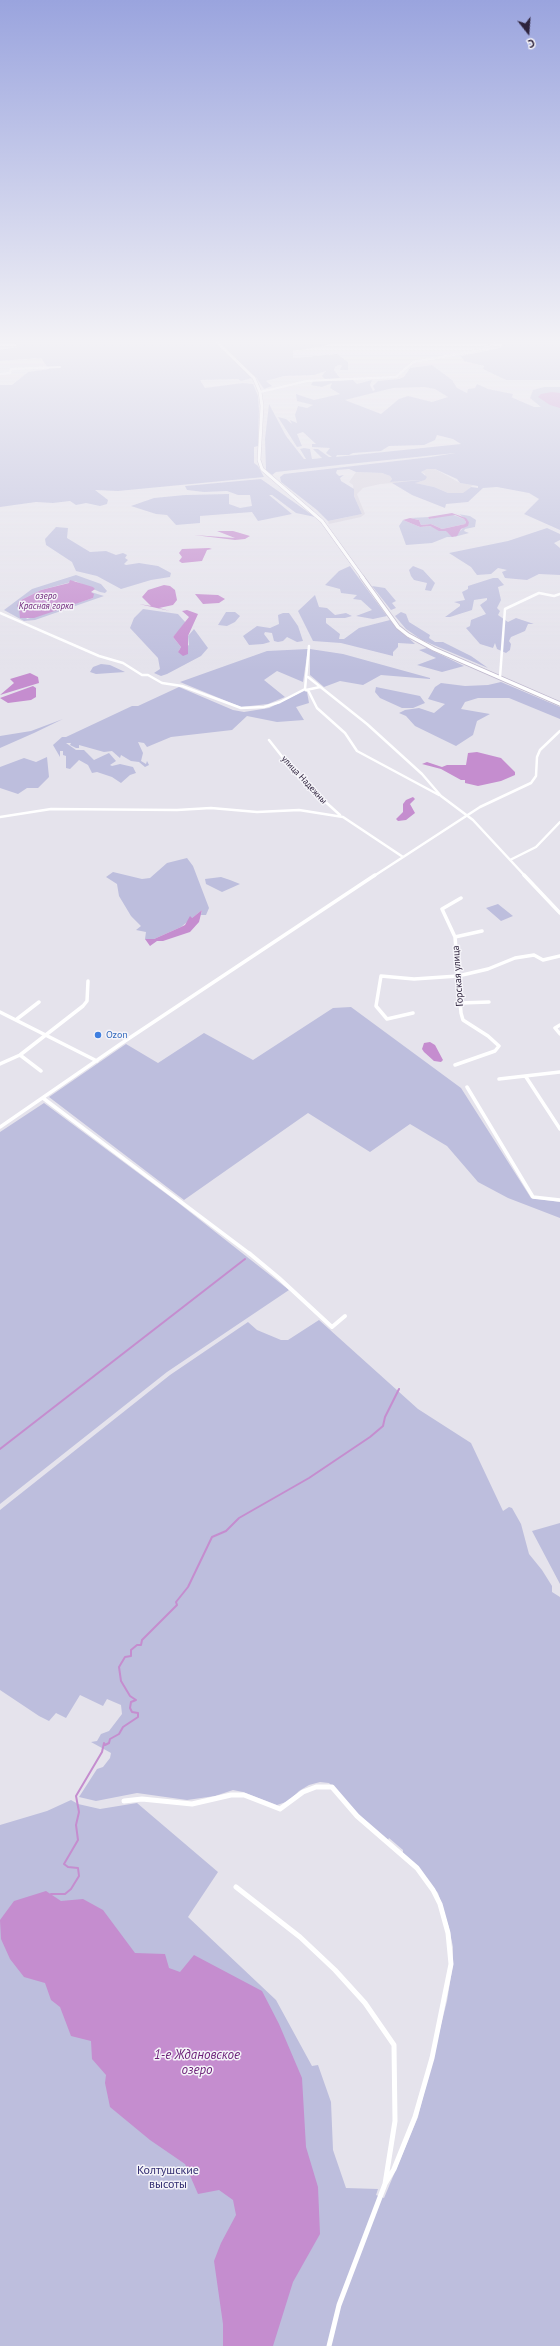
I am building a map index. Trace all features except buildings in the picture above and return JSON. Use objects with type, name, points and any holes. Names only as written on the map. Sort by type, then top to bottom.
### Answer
[{"type":"main road","points":[[259,452],[259,460],[264,472],[319,517],[398,627],[408,635],[434,649],[560,704]]},
{"type":"street","points":[[500,677],[505,609],[539,593],[560,597]]},
{"type":"street","points":[[554,596],[560,594]]},
{"type":"street","points":[[0,612],[99,656],[118,661],[142,675],[148,675],[162,683],[182,686],[241,708],[264,707],[280,702],[307,690],[320,687]]},
{"type":"street","points":[[309,646],[306,663],[308,677],[307,690],[317,708],[345,733],[357,751],[442,796]]},
{"type":"street","points":[[308,677],[403,757],[442,796],[467,815],[560,913]]},
{"type":"street","points":[[0,1127],[97,1062],[122,1043],[403,856],[467,815],[535,780],[537,757],[540,750],[560,731]]},
{"type":"street","name":"улица Надежны","points":[[269,740],[300,778],[330,808],[403,856]]},
{"type":"street","points":[[0,817],[51,810],[177,810],[211,808],[248,812],[299,810],[343,817]]},
{"type":"street","points":[[510,860],[536,847],[560,822]]},
{"type":"street","points":[[455,937],[442,910],[461,898]]},
{"type":"street","name":"Горская улица","points":[[455,1065],[494,1051],[499,1046],[488,1036],[463,1020],[460,1002],[455,937],[482,931]]},
{"type":"street","points":[[413,1013],[387,1019],[376,1006],[380,976],[414,979],[458,976],[488,969],[515,958],[534,955],[543,960],[560,956]]},
{"type":"street","points":[[0,1064],[20,1055],[85,1004],[88,981]]},
{"type":"street","points":[[17,1019],[39,1002]]},
{"type":"street","points":[[460,1002],[488,1002]]},
{"type":"street","points":[[0,1012],[17,1019],[97,1062]]},
{"type":"street","points":[[560,1025],[555,1028],[560,1034]]},
{"type":"street","points":[[20,1055],[41,1071]]},
{"type":"street","points":[[499,1079],[560,1072]]},
{"type":"street","points":[[526,1077],[560,1129]]},
{"type":"street","points":[[467,1088],[533,1197],[560,1200]]},
{"type":"street","points":[[43,1098],[232,1240],[279,1278],[332,1327],[345,1316]]},
{"type":"street","points":[[124,1800],[142,1799],[192,1804],[231,1795],[244,1795],[280,1809],[303,1792],[316,1787],[332,1787],[356,1816],[396,1848],[417,1868],[433,1890],[440,1904],[448,1933],[451,1964],[432,2058],[415,2117],[394,2169],[385,2184],[339,2305],[329,2346]]},
{"type":"street","points":[[236,1887],[300,1937],[335,1970],[365,2003],[394,2045],[395,2121],[385,2184]]},
{"type":"shaded area","points":[[427,469],[435,469],[460,483],[473,485],[464,493],[448,493],[434,487],[414,483],[422,481],[380,484],[363,488],[357,494],[365,514],[361,517],[329,524],[328,521],[362,514],[354,496],[353,485],[349,482],[356,472],[382,473],[390,476],[392,479],[391,482],[425,480],[425,474],[421,472]]},
{"type":"green space","points":[[0,452],[254,452],[254,463],[258,466],[264,477],[118,491],[95,490],[108,500],[107,504],[100,506],[86,503],[76,505],[70,501],[53,503],[36,502],[0,507]]},
{"type":"green space","points":[[265,452],[299,452],[304,459],[306,459],[302,452],[311,452],[312,459],[322,458],[316,452],[323,452],[329,457],[332,457],[326,453],[360,452],[349,455],[337,455],[336,457],[379,452],[560,452],[560,530],[524,514],[539,499],[529,493],[497,487],[483,488],[468,502],[446,504],[445,508],[412,495],[392,483],[421,480],[390,482],[392,479],[390,476],[382,473],[356,472],[349,469],[337,470],[336,473],[339,476],[344,475],[340,478],[341,481],[354,489],[354,496],[362,514],[328,521],[317,510],[281,482],[280,477],[284,474],[455,453],[276,472],[272,475],[266,470]],"holes":[[[427,469],[435,469],[457,479],[460,483],[478,486],[478,488],[471,487],[463,493],[448,493],[434,487],[415,483],[425,480],[427,477],[421,472]]]},
{"type":"green space","points":[[261,479],[315,517],[296,513],[272,495],[238,495],[227,491],[204,492],[187,490],[185,486]]},
{"type":"green space","points":[[229,494],[229,504],[240,508],[252,506],[250,495],[269,495],[292,514],[258,521],[252,512],[200,516],[200,523],[176,525],[167,515],[156,514],[131,506],[154,498],[185,495]]},
{"type":"green space","points":[[451,514],[464,519],[466,522],[465,524],[442,529],[431,524],[421,525],[419,520],[410,518],[428,517],[429,519]]},
{"type":"green space","points":[[459,514],[470,516],[476,520],[475,527],[465,529],[464,531],[469,533],[454,537],[469,522]]},
{"type":"green space","points":[[403,520],[420,527],[430,526],[439,530],[452,530],[447,532],[454,537],[447,537],[432,543],[406,545],[399,526]]},
{"type":"green space","points":[[56,527],[68,528],[67,538],[90,552],[106,551],[116,555],[123,553],[127,555],[125,558],[128,560],[124,564],[139,563],[158,566],[171,573],[170,577],[151,580],[121,589],[97,576],[76,571],[72,562],[46,545],[45,539]]},
{"type":"green space","points":[[547,528],[560,534],[560,540],[554,543],[560,548],[560,575],[539,574],[527,580],[505,578],[502,572],[507,570],[498,568],[491,574],[477,575],[471,567],[449,553],[508,541]]},
{"type":"green space","points":[[350,566],[387,616],[373,619],[356,616],[372,610],[361,600],[353,599],[357,595],[341,593],[340,589],[325,585],[339,571]]},
{"type":"green space","points":[[413,566],[423,570],[435,583],[431,591],[425,590],[427,583],[414,580],[411,576],[409,570]]},
{"type":"green space","points":[[76,575],[101,584],[107,591],[105,593],[100,592],[75,581],[41,590],[19,601],[19,608],[27,619],[93,598],[91,592],[104,596],[35,620],[24,621],[4,610],[32,589]]},
{"type":"green space","points":[[493,578],[498,578],[504,585],[498,587],[501,600],[497,608],[500,611],[498,615],[508,622],[516,618],[534,624],[528,624],[525,631],[511,637],[509,641],[511,644],[510,650],[506,653],[497,649],[495,643],[493,648],[480,644],[466,628],[470,626],[471,620],[486,614],[480,605],[487,600],[487,598],[474,600],[472,610],[450,617],[445,617],[460,606],[460,604],[454,602],[465,600],[462,592],[468,589],[468,586]]},
{"type":"green space","points":[[372,586],[385,588],[396,601],[392,603],[396,608],[391,610]]},
{"type":"green space","points":[[315,595],[319,607],[327,608],[335,615],[346,613],[352,616],[345,618],[326,618],[326,623],[340,634],[339,639],[344,639],[359,628],[390,620],[415,644],[398,643],[398,647],[393,652],[393,656],[341,643],[313,641],[298,611]]},
{"type":"green space","points":[[143,609],[178,614],[186,623],[173,637],[181,647],[178,652],[189,645],[188,636],[194,629],[208,648],[201,656],[167,674],[161,676],[154,673],[160,669],[158,658],[130,628],[134,618]]},
{"type":"green space","points":[[226,612],[235,612],[240,616],[235,622],[227,626],[218,625]]},
{"type":"green space","points":[[401,612],[406,614],[409,622],[430,635],[429,638],[435,642],[443,642],[471,656],[488,668],[422,640],[406,629],[395,616]]},
{"type":"green space","points":[[289,613],[298,626],[303,641],[297,642],[287,637],[283,641],[278,642],[274,641],[272,633],[265,632],[264,634],[270,642],[249,645],[243,636],[257,626],[270,628],[279,624],[278,615]]},
{"type":"green space","points":[[427,648],[464,666],[442,672],[417,665],[436,658],[419,650]]},
{"type":"green space","points":[[308,649],[303,682],[277,671],[264,680],[285,697],[268,704],[241,707],[180,682],[267,651]]},
{"type":"green space","points":[[310,649],[343,654],[430,679],[381,675],[363,685],[340,681],[324,687],[310,675]]},
{"type":"green space","points":[[101,664],[110,665],[125,672],[96,674],[90,672],[93,667]]},
{"type":"green space","points":[[501,682],[560,707],[560,719],[509,698],[478,698],[465,702],[461,709],[490,714],[477,721],[473,735],[456,746],[415,726],[406,716],[399,713],[405,710],[419,708],[434,713],[445,704],[428,699],[435,687],[441,683],[465,686],[488,685]]},
{"type":"green space","points":[[179,687],[233,710],[244,712],[269,708],[304,691],[307,692],[309,703],[296,707],[304,720],[277,722],[247,716],[232,730],[171,737],[147,747],[144,743],[138,742],[143,753],[141,761],[146,764],[147,761],[149,765],[145,767],[139,762],[131,761],[121,755],[120,758],[112,751],[104,752],[79,745],[79,748],[76,748],[70,745],[71,743],[66,743],[76,750],[84,750],[94,760],[109,753],[116,761],[110,765],[120,764],[133,767],[136,773],[130,775],[121,783],[112,777],[97,772],[92,773],[88,765],[79,760],[70,769],[66,768],[66,756],[63,755],[63,751],[60,751],[60,757],[53,745],[62,737],[66,737],[132,706],[138,706]]},
{"type":"green space","points":[[376,687],[420,696],[425,703],[413,708],[402,708],[380,698],[375,692]]},
{"type":"green space","points":[[63,719],[0,748],[0,736],[31,731]]},
{"type":"green space","points":[[47,757],[49,777],[38,788],[27,788],[18,794],[0,788],[0,767],[24,758],[36,762]]},
{"type":"green space","points":[[187,858],[193,866],[209,908],[206,915],[201,915],[202,910],[181,927],[154,939],[145,939],[146,932],[136,930],[141,926],[131,916],[119,896],[117,884],[106,877],[113,872],[142,879],[150,878],[167,863]]},
{"type":"green space","points":[[221,877],[240,884],[222,892],[206,884],[205,879]]},
{"type":"green space","points":[[498,904],[513,916],[501,921],[486,908]]},
{"type":"green space","points":[[351,1007],[461,1088],[531,1198],[560,1202],[560,1218],[508,1198],[478,1182],[447,1146],[410,1124],[370,1152],[308,1113],[184,1200],[49,1097],[126,1044],[158,1063],[204,1033],[253,1060],[333,1008]]},
{"type":"green space","points":[[44,1103],[176,1201],[289,1290],[167,1372],[0,1504],[0,1132]]},
{"type":"green space","name":"Колтушские высоты","points":[[319,1320],[418,1409],[471,1443],[503,1511],[509,1507],[512,1508],[521,1524],[529,1554],[542,1570],[552,1586],[552,1592],[560,1597],[560,2346],[0,2346],[0,1825],[47,1811],[71,1800],[78,1804],[100,1809],[137,1803],[218,1872],[188,1917],[276,2000],[312,2066],[318,2065],[331,2102],[333,2150],[346,2188],[378,2189],[376,2195],[384,2198],[418,2117],[447,2001],[453,1964],[453,1947],[449,1928],[438,1893],[403,1853],[403,1850],[389,1838],[388,1840],[382,1836],[364,1820],[329,1783],[320,1782],[309,1785],[299,1791],[289,1801],[277,1805],[243,1792],[233,1790],[215,1796],[187,1800],[137,1793],[96,1801],[79,1797],[97,1769],[103,1767],[110,1758],[111,1753],[91,1742],[97,1741],[101,1734],[109,1731],[122,1714],[121,1705],[107,1699],[103,1706],[80,1695],[66,1718],[56,1713],[49,1721],[0,1690],[0,1510],[170,1375],[248,1322],[257,1330],[281,1340],[288,1340]]},
{"type":"green space","points":[[560,1523],[560,1584],[532,1531]]},
{"type":"water","points":[[452,513],[466,518],[469,522],[468,526],[461,529],[457,536],[452,537],[446,531],[439,531],[430,526],[420,527],[403,520],[410,518],[419,520],[421,525],[431,524],[442,529],[465,524],[466,522],[464,519],[455,515],[429,519],[428,517]]},
{"type":"water","points":[[217,531],[233,531],[250,536],[245,539],[235,540],[194,535],[235,538]]},
{"type":"water","points":[[182,549],[212,549],[207,550],[202,561],[182,563],[179,561],[182,557],[179,553]]},
{"type":"water","name":"озеро Красная горка","points":[[70,580],[93,587],[95,589],[91,592],[94,594],[93,598],[34,618],[20,618],[19,608],[17,606],[19,601],[41,590],[69,583]]},
{"type":"water","points":[[164,585],[170,586],[175,590],[177,600],[173,605],[159,608],[170,611],[139,604],[151,606],[142,597],[148,590]]},
{"type":"water","points":[[195,594],[218,595],[225,599],[219,603],[203,604]]},
{"type":"water","points":[[187,610],[198,614],[188,636],[188,654],[183,656],[178,652],[181,647],[173,637],[189,617],[182,611]]},
{"type":"water","points":[[30,673],[38,677],[39,683],[0,695],[14,683],[10,679]]},
{"type":"water","points":[[33,686],[36,688],[36,697],[31,700],[8,703],[0,698]]},
{"type":"water","points":[[477,752],[501,758],[515,772],[515,775],[501,781],[478,786],[465,783],[465,780],[461,780],[441,769],[422,764],[427,762],[442,767],[447,765],[466,765],[468,753]]},
{"type":"water","points":[[413,797],[415,799],[410,804],[415,813],[406,820],[398,821],[396,819],[403,812],[403,804],[406,800]]},
{"type":"water","points":[[202,910],[199,922],[190,932],[163,941],[157,941],[150,946],[145,939],[154,939],[185,925],[190,916],[192,918]]},
{"type":"water","points":[[430,1042],[435,1045],[443,1060],[441,1062],[434,1061],[422,1049],[424,1043]]},
{"type":"water","name":"1-е Ждановское озеро","points":[[46,1891],[61,1901],[83,1899],[103,1910],[135,1953],[165,1954],[169,1968],[180,1972],[194,1955],[262,1991],[279,2024],[302,2078],[306,2147],[318,2187],[320,2234],[293,2282],[273,2346],[223,2346],[223,2324],[214,2261],[221,2243],[236,2215],[233,2200],[219,2190],[198,2194],[185,2164],[150,2140],[110,2107],[105,2083],[106,2075],[92,2059],[91,2041],[71,2036],[60,2007],[51,2000],[45,1983],[24,1977],[10,1959],[1,1939],[0,1920],[14,1901]]},
{"type":"waterway","points":[[0,1449],[245,1259]]},
{"type":"waterway","points":[[51,1894],[65,1894],[71,1889],[79,1876],[78,1868],[68,1867],[64,1864],[78,1840],[76,1825],[79,1812],[76,1796],[102,1752],[104,1743],[105,1745],[109,1743],[110,1739],[119,1734],[123,1727],[138,1717],[138,1713],[132,1712],[130,1708],[131,1702],[136,1700],[130,1696],[121,1681],[119,1667],[125,1657],[131,1656],[131,1650],[137,1645],[141,1645],[142,1640],[177,1605],[176,1602],[188,1587],[212,1537],[226,1531],[239,1518],[309,1478],[370,1437],[383,1426],[385,1417],[399,1389]]},
{"type":"place","name":"Ozon","points":[[98,1035]]}]
